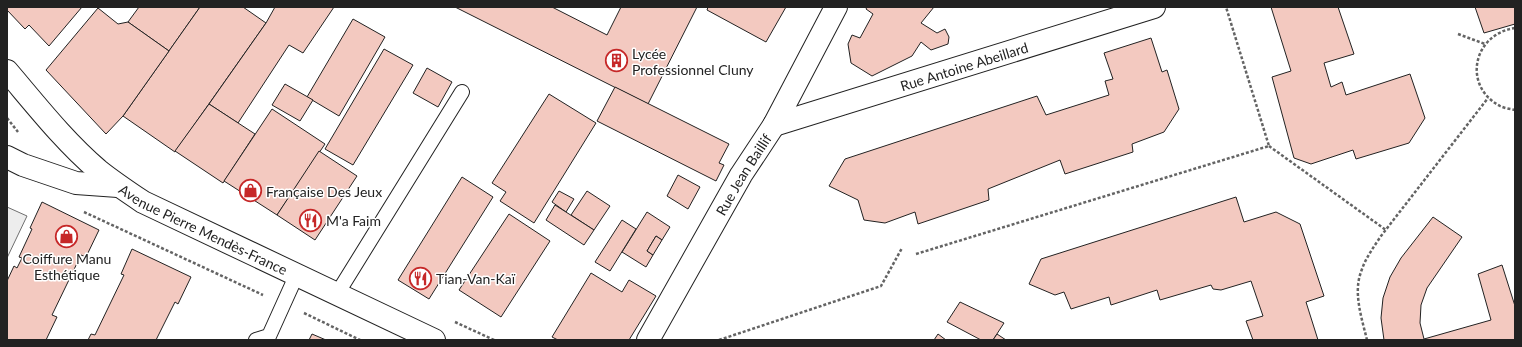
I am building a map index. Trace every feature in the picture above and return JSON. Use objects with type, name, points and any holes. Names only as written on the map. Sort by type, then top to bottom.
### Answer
[{"type":"street","name":"Rue Jean Baillif","points":[[648,340],[740,175],[774,125],[836,7]]},
{"type":"street","name":"Rue Antoine Abeillard","points":[[774,125],[1154,7]]},
{"type":"street","name":"Avenue Pierre Mendès-France","points":[[7,71],[80,154],[118,186],[143,202],[434,340]]},
{"type":"street","points":[[7,157],[23,165],[76,183],[118,186]]},
{"type":"lane","points":[[337,294],[462,92]]},
{"type":"lane","points":[[256,340],[269,336],[297,274]]},
{"type":"path","points":[[1226,7],[1269,146],[1386,230]]},
{"type":"path","points":[[1515,28],[1506,29],[1494,35],[1485,44],[1478,55],[1476,71],[1480,86],[1488,98],[1501,107],[1515,110]]},
{"type":"path","points":[[1458,34],[1485,44]]},
{"type":"path","points":[[1367,340],[1358,289],[1360,273],[1367,258],[1386,230],[1488,98]]},
{"type":"path","points":[[916,254],[1269,146]]},
{"type":"path","points":[[719,340],[881,286],[902,248]]},
{"type":"path","points":[[448,319],[494,340]]},
{"type":"shaded area","points":[[7,207],[27,216],[7,258]]},
{"type":"building","points":[[7,7],[82,7],[49,46],[29,25],[25,29],[7,10]]},
{"type":"building","points":[[139,7],[200,7],[169,51],[128,22]]},
{"type":"building","points":[[200,7],[243,7],[266,23],[175,152],[123,116]]},
{"type":"building","points":[[275,7],[334,7],[303,53],[289,45],[238,123],[209,104],[266,23]]},
{"type":"building","name":"Lycée Professionnel Cluny","points":[[455,7],[552,7],[607,35],[621,7],[697,7],[648,104]]},
{"type":"building","points":[[708,7],[786,7],[766,42],[707,10]]},
{"type":"building","points":[[867,7],[934,7],[921,23],[937,33],[945,29],[949,37],[948,44],[931,50],[921,42],[912,56],[872,76],[851,63],[848,44],[852,35],[860,38],[873,14],[866,9]]},
{"type":"building","points":[[1271,7],[1338,7],[1354,54],[1324,63],[1331,87],[1342,82],[1346,95],[1410,74],[1425,118],[1409,143],[1356,159],[1353,150],[1311,164],[1294,158],[1272,77],[1291,71]]},
{"type":"building","points":[[1475,7],[1515,7],[1515,24],[1484,33]]},
{"type":"building","points":[[98,8],[118,24],[128,22],[169,51],[123,116],[106,134],[46,70]]},
{"type":"building","points":[[353,19],[385,37],[339,116],[307,97]]},
{"type":"building","points":[[1151,38],[1162,72],[1167,70],[1179,109],[1164,132],[1132,144],[1133,152],[1065,174],[1060,160],[988,189],[989,200],[918,224],[915,212],[885,223],[864,220],[858,200],[829,186],[845,159],[1037,96],[1046,115],[1109,95],[1105,81],[1113,79],[1104,53]]},
{"type":"building","points":[[384,49],[413,65],[353,165],[325,149]]},
{"type":"building","points":[[427,68],[452,82],[438,107],[413,93]]},
{"type":"building","points":[[285,84],[313,100],[300,121],[272,105]]},
{"type":"building","points":[[615,87],[729,144],[719,163],[724,165],[716,181],[597,121]]},
{"type":"building","points":[[549,94],[596,123],[534,223],[500,201],[506,192],[492,183]]},
{"type":"building","points":[[209,104],[255,134],[223,183],[175,151]]},
{"type":"building","points":[[272,109],[325,144],[277,215],[224,181]]},
{"type":"building","points":[[319,151],[357,176],[315,240],[277,215]]},
{"type":"building","points":[[678,175],[700,187],[688,209],[667,196]]},
{"type":"building","points":[[462,177],[493,197],[429,299],[398,280]]},
{"type":"building","points":[[559,191],[574,199],[566,212],[552,202]]},
{"type":"building","points":[[587,191],[610,206],[594,230],[571,215]]},
{"type":"building","points":[[1236,197],[1244,222],[1276,212],[1300,224],[1324,296],[1306,302],[1318,340],[1253,340],[1246,321],[1263,316],[1251,281],[1221,290],[1213,289],[1211,285],[1160,300],[1157,290],[1111,305],[1109,297],[1071,309],[1064,292],[1055,295],[1029,284],[1041,259]]},
{"type":"building","points":[[42,202],[99,230],[86,257],[81,255],[52,315],[57,317],[46,340],[7,340],[7,281],[14,266],[17,268],[22,258],[19,257]]},
{"type":"building","points":[[555,205],[594,230],[584,245],[546,220]]},
{"type":"building","points":[[647,212],[670,227],[662,240],[656,236],[647,251],[653,255],[646,267],[622,252]]},
{"type":"building","points":[[509,214],[550,241],[501,317],[459,290]]},
{"type":"building","points":[[1433,217],[1462,237],[1427,288],[1421,305],[1420,323],[1424,339],[1491,320],[1478,274],[1502,265],[1515,306],[1515,340],[1384,340],[1381,318],[1383,298],[1390,277],[1401,258]]},
{"type":"building","points":[[622,220],[636,229],[610,271],[595,262]]},
{"type":"building","points":[[656,236],[662,240],[653,255],[647,251]]},
{"type":"building","points":[[132,249],[191,277],[178,304],[175,302],[156,340],[88,340],[91,334],[95,335],[124,275],[121,274]]},
{"type":"building","points":[[591,273],[622,292],[629,280],[656,296],[629,340],[558,340],[552,337]]},
{"type":"building","points":[[960,302],[1004,323],[993,340],[981,340],[947,322]]},
{"type":"building","points":[[312,334],[326,340],[309,340]]},
{"type":"building","points":[[938,334],[946,340],[934,340]]},
{"type":"building","points":[[997,334],[1006,340],[993,340]]},
{"type":"place","name":"Lycée Professionnel Cluny","points":[[616,61]]},
{"type":"place","name":"Française Des Jeux","points":[[251,191]]},
{"type":"place","name":"M'a Faim","points":[[310,220]]},
{"type":"place","name":"Coiffure Manu Esthétique","points":[[67,236]]},
{"type":"place","name":"Tian-Van-Kaï","points":[[421,278]]}]
